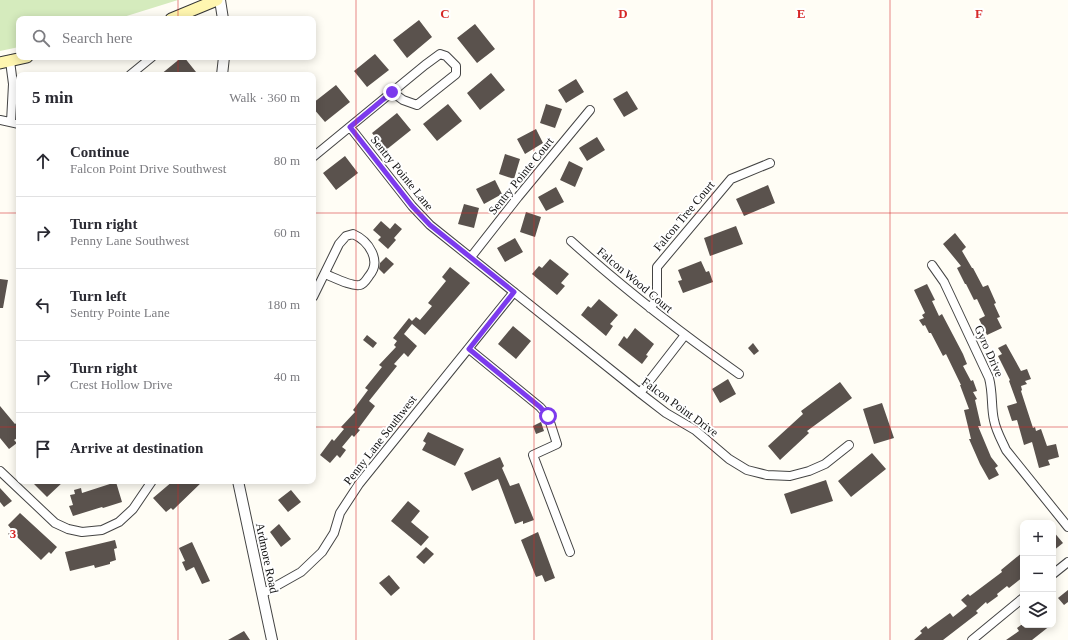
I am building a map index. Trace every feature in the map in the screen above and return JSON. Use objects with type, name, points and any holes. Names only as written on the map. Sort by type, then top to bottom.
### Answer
[{"type":"main road","points":[[178,16],[217,0]]},
{"type":"main road","points":[[5,62],[16,60]]},
{"type":"street","points":[[220,0],[223,16]]},
{"type":"street","points":[[316,155],[392,92],[440,54],[446,56],[456,66],[456,74],[417,105],[403,100],[392,92]]},
{"type":"street","points":[[134,72],[148,60]]},
{"type":"street","points":[[222,72],[224,60]]},
{"type":"street","points":[[0,120],[15,123],[13,84],[5,62]]},
{"type":"street","name":"Sentry Pointe Court","points":[[471,257],[518,197],[590,110]]},
{"type":"street","name":"Sentry Pointe Lane","points":[[350,127],[412,206],[430,225],[514,292]]},
{"type":"street","name":"Falcon Tree Court","points":[[650,308],[657,299],[657,267],[731,179],[770,163]]},
{"type":"street","points":[[316,291],[339,244],[346,236],[353,234],[359,237],[365,243],[375,260],[374,267],[370,275],[364,283],[359,285],[350,284],[325,274]]},
{"type":"street","name":"Falcon Wood Court","points":[[571,241],[685,336],[739,374]]},
{"type":"street","name":"Gyro Drive","points":[[932,265],[944,282],[989,378],[992,391],[994,420],[1006,450],[1068,527]]},
{"type":"street","name":"Penny Lane Southwest","points":[[262,594],[301,572],[322,552],[334,533],[340,513],[360,484],[514,292]]},
{"type":"street","name":"Falcon Point Drive","points":[[514,292],[666,413],[695,430],[729,459],[748,470],[767,475],[790,476],[809,472],[825,464],[849,446]]},
{"type":"street","points":[[640,393],[685,336]]},
{"type":"street","points":[[469,349],[540,407],[548,416],[557,444],[533,455],[570,552]]},
{"type":"street","points":[[0,471],[55,523],[68,529],[82,532],[102,530],[118,522],[133,509],[150,484]]},
{"type":"street","name":"Ardmore Road","points":[[239,484],[272,640]]},
{"type":"street","points":[[1056,572],[1068,562]]},
{"type":"street","points":[[972,640],[1020,600]]},
{"type":"green space","points":[[0,0],[178,0],[127,16],[16,16],[16,48],[0,51]]},
{"type":"building","points":[[419,20],[432,37],[407,58],[393,40]]},
{"type":"building","points":[[475,24],[495,49],[477,63],[457,38]]},
{"type":"building","points":[[375,54],[389,70],[367,87],[354,71]]},
{"type":"building","points":[[178,60],[186,60],[196,72],[164,72]]},
{"type":"building","points":[[491,73],[505,90],[480,110],[467,93]]},
{"type":"building","points":[[576,79],[584,92],[566,103],[558,90]]},
{"type":"building","points":[[336,85],[350,102],[325,122],[316,112],[316,101]]},
{"type":"building","points":[[627,91],[638,109],[624,117],[613,99]]},
{"type":"building","points":[[448,104],[462,121],[437,141],[423,124]]},
{"type":"building","points":[[546,104],[562,109],[555,128],[540,123]]},
{"type":"building","points":[[397,113],[411,130],[386,150],[372,133]]},
{"type":"building","points":[[536,129],[543,143],[525,154],[517,139]]},
{"type":"building","points":[[597,137],[605,150],[587,161],[579,148]]},
{"type":"building","points":[[505,154],[520,159],[514,179],[499,174]]},
{"type":"building","points":[[345,156],[358,173],[336,190],[323,173]]},
{"type":"building","points":[[569,161],[583,168],[575,187],[560,180]]},
{"type":"building","points":[[495,180],[502,194],[484,204],[476,189]]},
{"type":"building","points":[[768,185],[775,203],[744,216],[736,199]]},
{"type":"building","points":[[556,187],[564,202],[546,211],[538,197]]},
{"type":"building","points":[[464,204],[479,208],[474,228],[458,224]]},
{"type":"building","points":[[526,212],[541,217],[535,237],[520,232]]},
{"type":"building","points":[[381,221],[390,229],[395,223],[402,229],[394,238],[396,240],[388,249],[378,240],[381,237],[373,230]]},
{"type":"building","points":[[736,226],[743,244],[710,256],[704,238]]},
{"type":"building","points":[[955,233],[966,247],[962,251],[983,287],[988,285],[996,303],[994,304],[1000,317],[997,318],[1002,328],[987,335],[979,319],[985,316],[977,299],[974,300],[957,268],[961,266],[943,244]]},
{"type":"building","points":[[515,238],[523,252],[505,262],[497,248]]},
{"type":"building","points":[[386,257],[394,264],[384,274],[379,269],[380,263]]},
{"type":"building","points":[[550,259],[569,274],[561,283],[565,286],[557,295],[532,274],[539,266],[542,268]]},
{"type":"building","points":[[701,261],[706,272],[709,271],[713,282],[683,293],[678,281],[682,280],[678,270]]},
{"type":"building","points":[[450,267],[470,283],[425,335],[412,324],[404,334],[417,346],[408,357],[404,353],[394,364],[397,366],[369,401],[375,406],[358,429],[360,430],[354,437],[352,435],[342,447],[346,450],[340,458],[337,455],[330,463],[320,455],[332,439],[334,441],[344,429],[341,427],[355,412],[353,410],[368,390],[365,388],[382,367],[379,365],[396,347],[394,345],[397,341],[393,338],[409,318],[412,321],[416,317],[420,320],[432,306],[428,303],[446,281],[442,277]]},
{"type":"building","points":[[0,279],[8,280],[3,308],[0,308]]},
{"type":"building","points":[[927,284],[935,300],[932,301],[939,316],[942,314],[963,354],[967,364],[963,366],[971,381],[973,380],[977,391],[973,392],[977,399],[975,400],[981,426],[978,426],[991,457],[998,466],[995,468],[999,475],[989,480],[969,439],[971,439],[964,410],[969,409],[961,385],[946,354],[943,356],[931,333],[929,333],[925,325],[923,326],[919,320],[924,318],[922,315],[925,313],[914,290]]},
{"type":"building","points":[[599,299],[618,315],[610,324],[613,326],[606,336],[581,315],[588,306],[591,308]]},
{"type":"building","points":[[513,326],[531,341],[516,359],[498,344]]},
{"type":"building","points":[[635,328],[654,344],[646,355],[648,356],[642,364],[618,345],[624,336],[627,339]]},
{"type":"building","points":[[367,335],[377,343],[373,348],[363,340]]},
{"type":"building","points":[[753,343],[759,351],[754,355],[748,348]]},
{"type":"building","points":[[1006,344],[1021,371],[1027,369],[1031,379],[1025,381],[1027,384],[1021,386],[1021,391],[1033,428],[1035,427],[1036,431],[1041,429],[1047,446],[1056,444],[1059,457],[1048,460],[1050,465],[1039,468],[1032,442],[1024,445],[1017,420],[1012,421],[1007,406],[1017,403],[1009,381],[1010,380],[998,356],[1002,354],[998,348]]},
{"type":"building","points":[[728,379],[736,394],[720,403],[712,389]]},
{"type":"building","points":[[840,382],[852,398],[807,431],[809,433],[780,460],[768,446],[803,414],[801,411]]},
{"type":"building","points":[[882,403],[894,438],[874,444],[863,409]]},
{"type":"building","points":[[0,406],[15,424],[16,423],[16,439],[14,440],[16,444],[9,449],[0,438]]},
{"type":"building","points":[[541,422],[544,431],[536,434],[533,426]]},
{"type":"building","points":[[428,432],[464,449],[455,466],[422,450],[426,443],[423,441]]},
{"type":"building","points":[[872,453],[886,469],[851,497],[838,481]]},
{"type":"building","points":[[500,457],[504,466],[502,468],[510,486],[519,483],[534,520],[523,524],[523,521],[515,524],[498,479],[472,491],[464,473]]},
{"type":"building","points":[[826,480],[833,501],[791,514],[784,494]]},
{"type":"building","points":[[34,484],[61,484],[47,497]]},
{"type":"building","points":[[110,484],[117,484],[122,502],[73,516],[69,506],[73,505],[70,495],[75,494],[74,490],[81,488],[82,493]]},
{"type":"building","points":[[169,484],[200,484],[173,510],[171,508],[166,512],[153,498]]},
{"type":"building","points":[[0,488],[12,501],[4,507],[0,502]]},
{"type":"building","points":[[291,490],[301,502],[288,512],[278,500]]},
{"type":"building","points":[[408,501],[420,511],[411,522],[429,537],[421,546],[391,521]]},
{"type":"building","points":[[20,513],[57,547],[51,554],[49,552],[41,560],[16,536],[13,539],[8,534],[12,530],[8,525]]},
{"type":"building","points":[[279,524],[291,539],[281,547],[270,532]]},
{"type":"building","points":[[538,532],[555,578],[545,582],[542,575],[536,577],[521,540]]},
{"type":"building","points":[[1056,535],[1063,543],[1056,549]]},
{"type":"building","points":[[115,540],[117,548],[114,549],[116,560],[110,562],[110,564],[95,568],[94,565],[70,571],[65,552]]},
{"type":"building","points":[[192,542],[210,581],[202,584],[194,567],[186,571],[182,562],[185,561],[179,548]]},
{"type":"building","points":[[426,547],[434,554],[424,564],[416,557]]},
{"type":"building","points":[[1020,554],[1020,579],[1009,588],[1007,586],[997,594],[998,596],[987,604],[986,602],[976,611],[978,613],[943,640],[914,640],[922,633],[920,631],[926,626],[928,629],[950,613],[953,617],[967,606],[961,600],[968,594],[970,596],[1002,572],[1001,570]]},
{"type":"building","points":[[389,575],[400,588],[391,596],[379,583]]},
{"type":"building","points":[[1068,590],[1068,602],[1064,605],[1058,598]]},
{"type":"building","points":[[1020,626],[1020,628],[1047,628],[1032,640],[1006,640],[1019,631],[1017,628]]},
{"type":"building","points":[[244,631],[250,640],[228,640]]},
{"type":"route","points":[[392,92],[350,127],[412,206],[430,225],[514,292],[469,349],[540,407],[548,416]]}]
